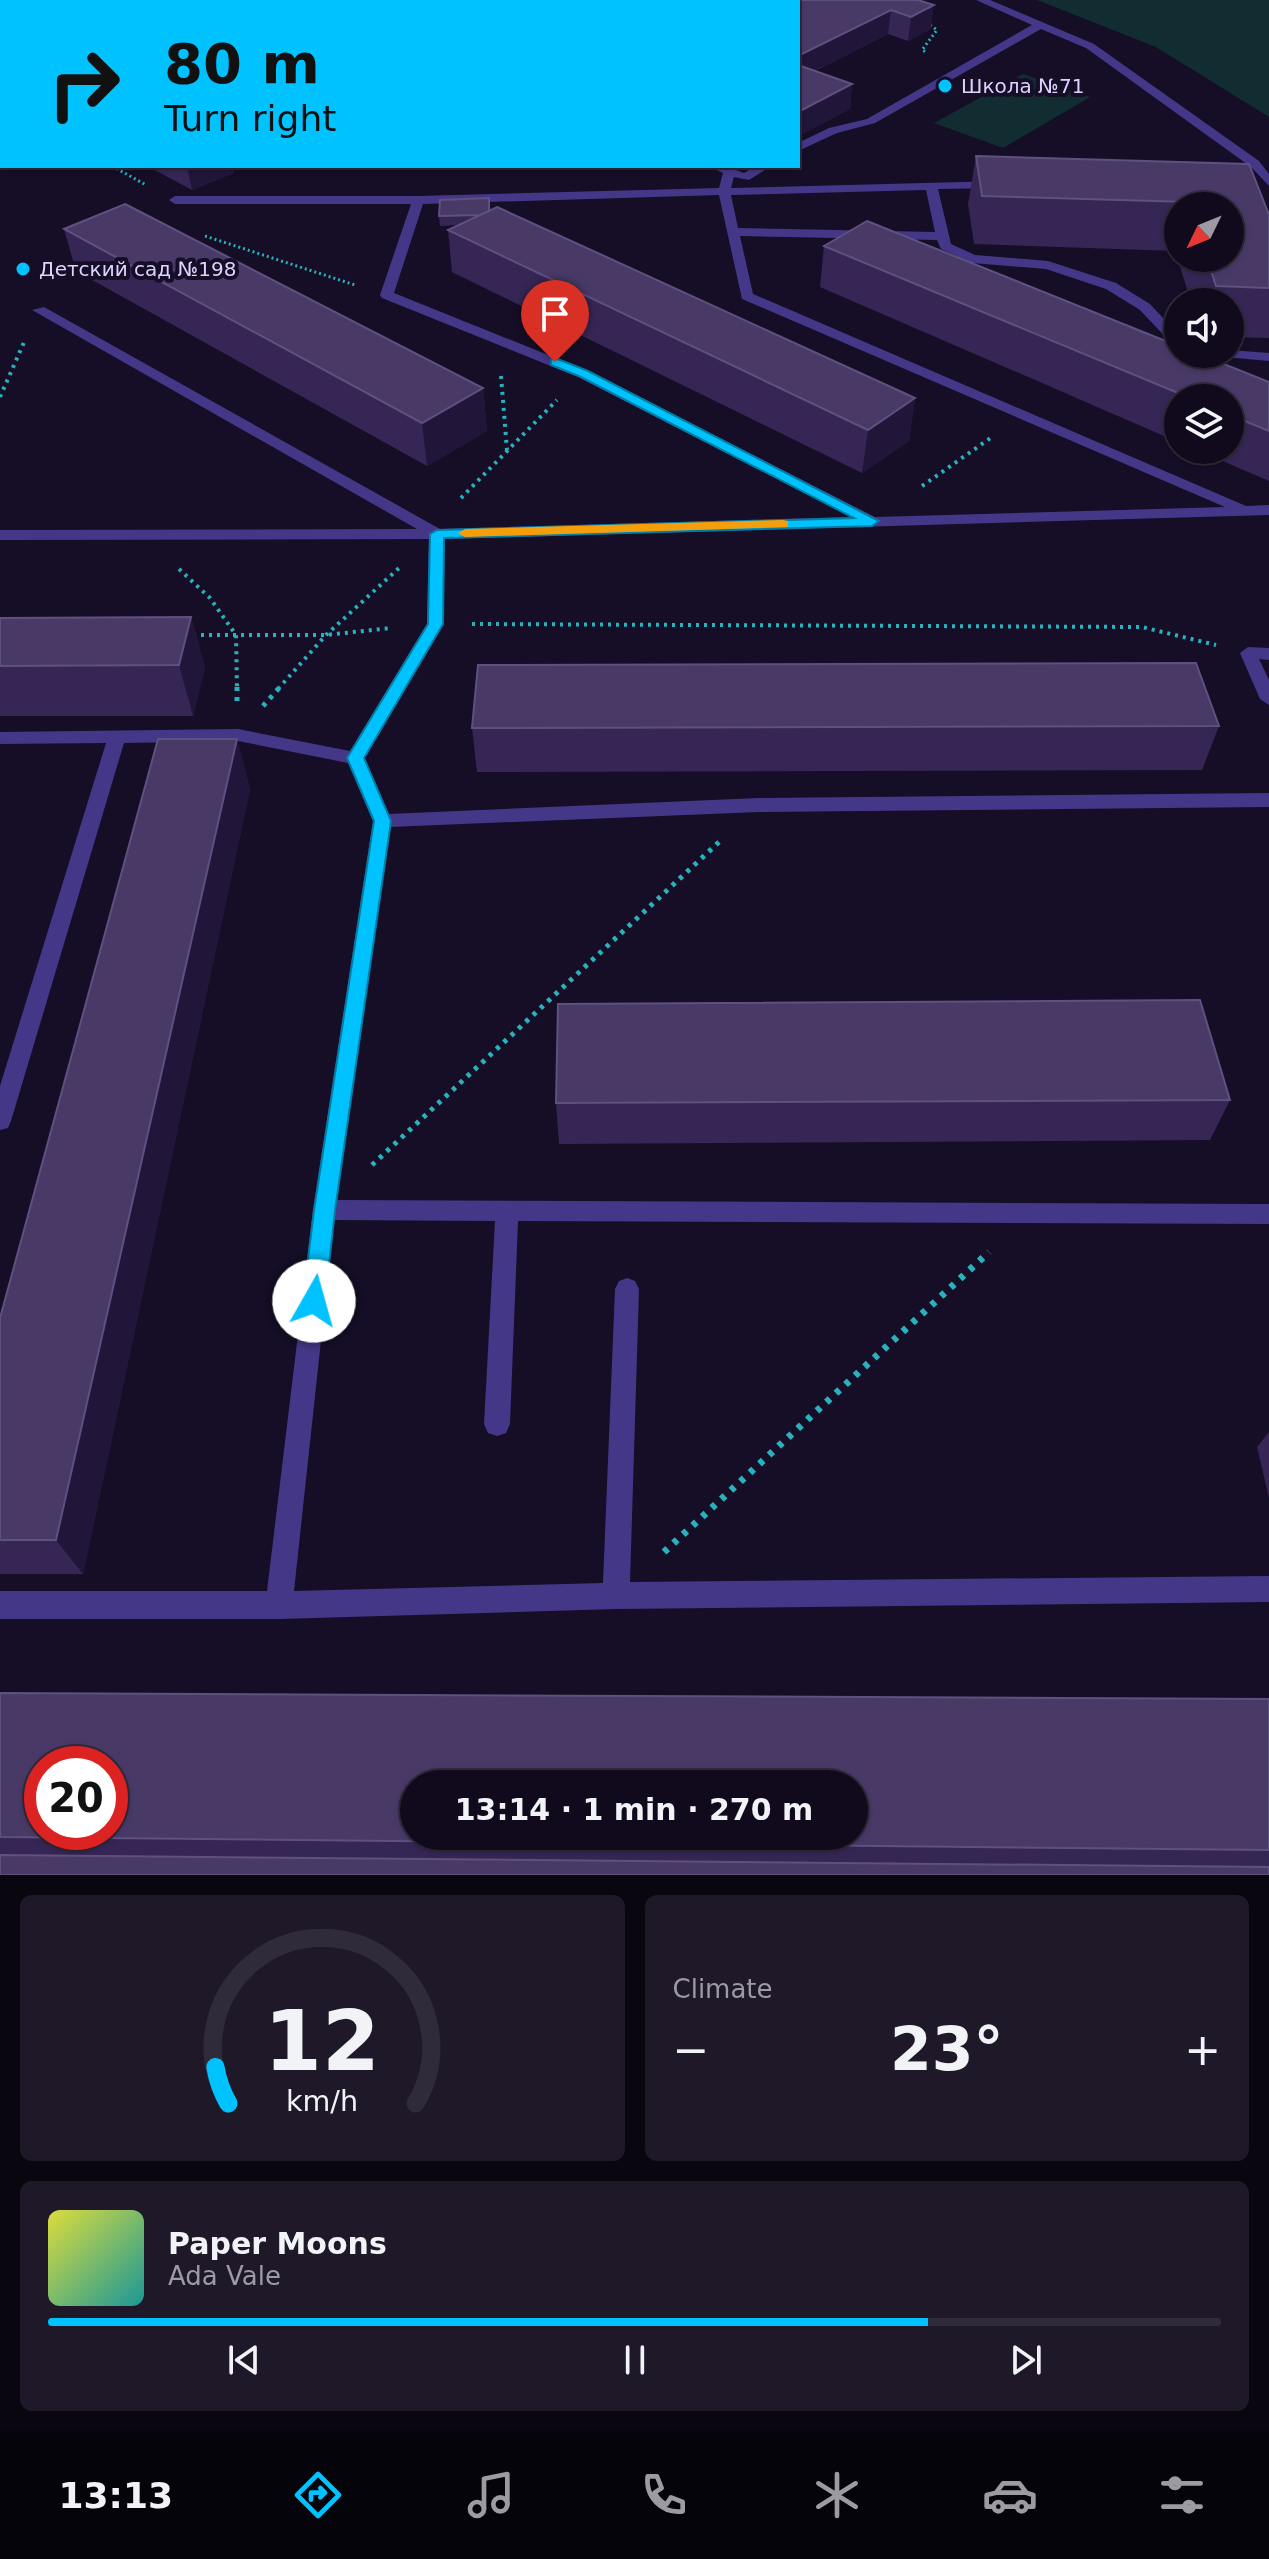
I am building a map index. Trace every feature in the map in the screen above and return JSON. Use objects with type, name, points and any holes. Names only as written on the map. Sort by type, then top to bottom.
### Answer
[{"type":"street","points":[[981,0],[1090,46],[1255,164],[1269,182]]},
{"type":"street","points":[[800,147],[833,130],[871,121],[1040,25]]},
{"type":"street","points":[[1231,168],[1255,164]]},
{"type":"street","points":[[761,168],[745,177],[722,169],[747,296],[1246,511]]},
{"type":"street","points":[[175,200],[418,200],[1008,184]]},
{"type":"street","points":[[931,186],[945,246],[972,259],[1048,265],[1111,286],[1145,307],[1164,327]]},
{"type":"street","points":[[418,200],[387,295],[583,374],[872,521]]},
{"type":"street","points":[[733,232],[943,236]]},
{"type":"street","points":[[39,310],[437,534]]},
{"type":"street","points":[[1244,355],[1269,357]]},
{"type":"street","points":[[0,535],[437,534],[1269,510]]},
{"type":"street","points":[[355,758],[435,624],[437,534]]},
{"type":"street","points":[[1269,654],[1248,653],[1269,699]]},
{"type":"street","points":[[0,738],[238,735],[355,758]]},
{"type":"street","points":[[0,1121],[117,736]]},
{"type":"street","points":[[279,1605],[324,1210],[382,821],[355,758]]},
{"type":"street","points":[[382,821],[759,805],[1269,800]]},
{"type":"street","points":[[324,1210],[1269,1214]]},
{"type":"street","points":[[497,1424],[507,1212]]},
{"type":"street","points":[[616,1596],[627,1289]]},
{"type":"street","points":[[0,1605],[279,1605],[616,1596],[1269,1589]]},
{"type":"path","points":[[925,21],[937,30],[922,50],[955,74]]},
{"type":"path","points":[[193,232],[387,295]]},
{"type":"path","points":[[0,397],[39,310]]},
{"type":"path","points":[[499,340],[507,451]]},
{"type":"path","points":[[238,735],[326,635],[437,534],[457,501],[583,374]]},
{"type":"path","points":[[872,521],[1023,415]]},
{"type":"path","points":[[143,535],[210,598],[236,635],[238,735]]},
{"type":"path","points":[[189,635],[326,635],[435,624],[1142,627],[1248,653]]},
{"type":"path","points":[[324,1210],[759,805]]},
{"type":"path","points":[[616,1596],[1031,1213]]},
{"type":"green space","points":[[1037,0],[1269,0],[1269,117],[1156,47]]},
{"type":"green space","points":[[1023,74],[1090,97],[1003,148],[934,123]]},
{"type":"building","points":[[800,0],[918,0],[934,5],[911,17],[891,10],[800,55]]},
{"type":"building","points":[[800,66],[852,84],[800,111]]},
{"type":"building","points":[[976,156],[1249,164],[1269,215],[1269,288],[1216,286],[1212,272],[1244,272],[1244,192],[1164,192],[1164,201],[982,196]]},
{"type":"building","points":[[489,198],[489,211],[480,215],[439,216],[440,200]]},
{"type":"building","points":[[125,204],[483,388],[422,423],[64,229]]},
{"type":"building","points":[[497,207],[915,398],[868,430],[448,230]]},
{"type":"building","points":[[867,221],[1164,340],[1164,368],[1234,368],[1269,382],[1269,431],[1244,421],[1244,384],[1164,384],[1164,387],[824,246]]},
{"type":"building","points":[[191,617],[179,665],[0,666],[0,618]]},
{"type":"building","points":[[1196,663],[1219,726],[472,728],[478,665]]},
{"type":"building","points":[[158,739],[237,739],[56,1540],[0,1540],[0,1318]]},
{"type":"building","points":[[1200,1000],[1230,1100],[556,1103],[558,1004]]},
{"type":"building","points":[[0,1693],[1269,1699],[1269,1850],[868,1846],[868,1770],[400,1770],[400,1841],[128,1838],[128,1746],[24,1746],[24,1837],[0,1837]]},
{"type":"building","points":[[0,1855],[1269,1867],[1269,1875],[0,1875]]},
{"type":"slow traffic","points":[[465,533],[783,524]]},
{"type":"place","name":"Школа №71","points":[[945,86]]},
{"type":"place","name":"Детский сад №198","points":[[23,269]]},
{"type":"route","points":[[314,1301],[324,1210],[382,821],[355,758],[435,624],[437,534],[872,521],[555,362]]}]
